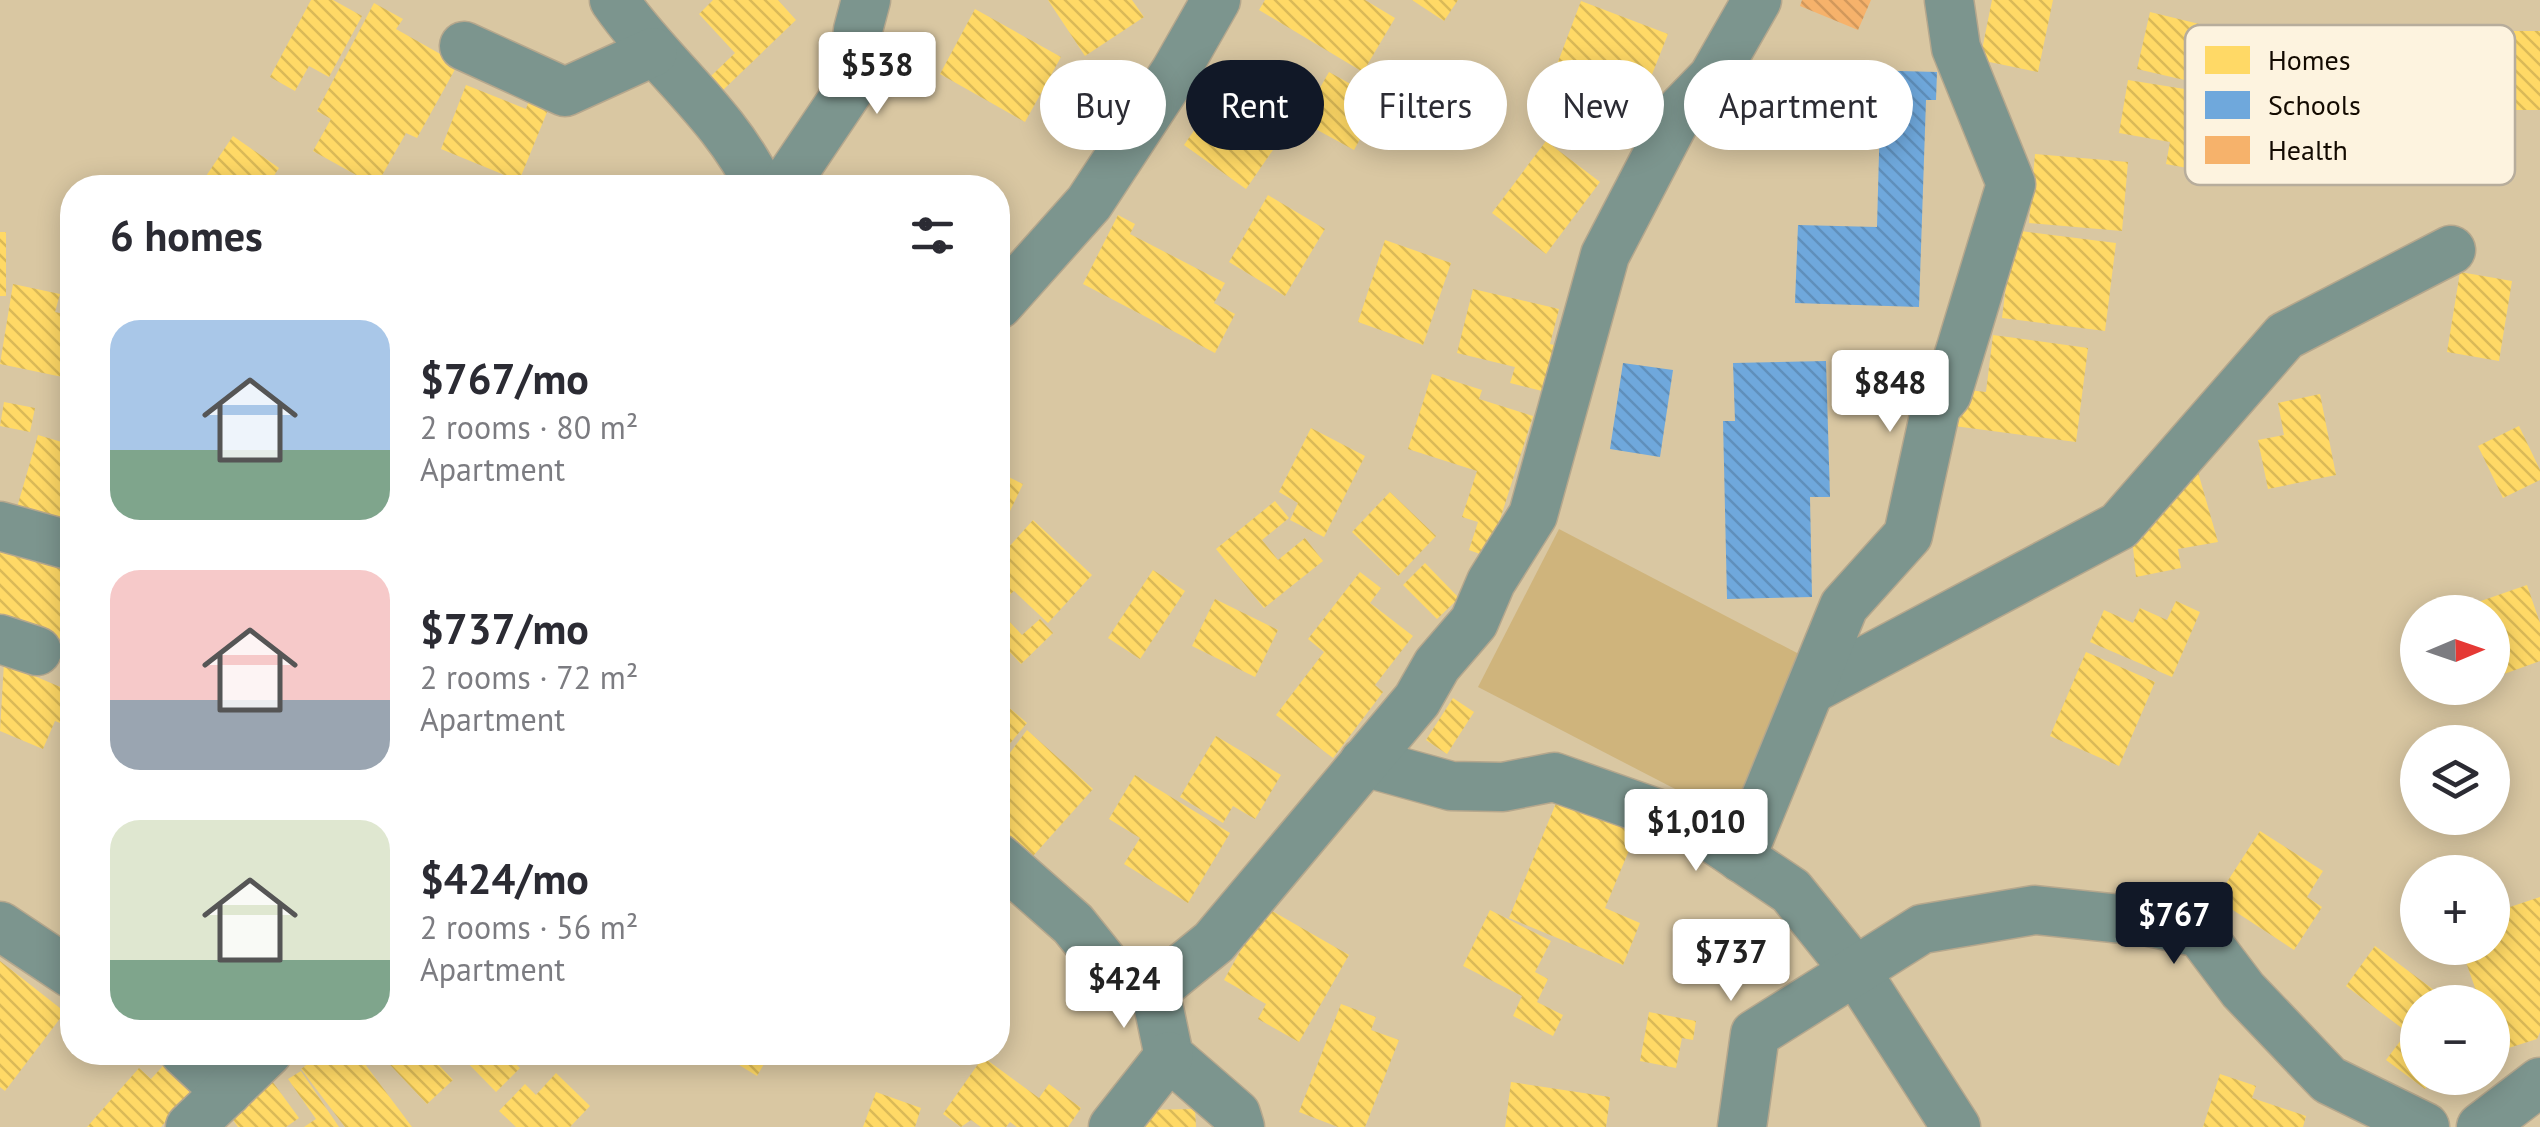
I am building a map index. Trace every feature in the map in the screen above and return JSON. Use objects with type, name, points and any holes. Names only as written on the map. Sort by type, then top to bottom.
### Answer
[{"type":"street","points":[[614,0],[653,52],[734,142],[753,175]]},
{"type":"street","points":[[792,175],[853,84],[858,30],[866,0]]},
{"type":"street","points":[[1010,292],[1089,203],[1175,72],[1216,0]]},
{"type":"street","points":[[1010,868],[1074,924],[1122,985],[1155,990],[1214,942],[1417,700],[1437,665],[1474,622],[1491,582],[1533,516],[1604,254],[1680,111],[1713,77],[1757,0]]},
{"type":"street","points":[[1742,858],[1844,606],[1908,536],[1936,407],[1947,394],[2011,184],[1956,48],[1950,0]]},
{"type":"street","points":[[464,46],[565,92],[653,52]]},
{"type":"street","points":[[1810,690],[2118,526],[2285,336],[2452,250]]},
{"type":"street","points":[[0,526],[60,543]]},
{"type":"street","points":[[1364,762],[1450,786],[1504,787],[1554,776],[1696,827],[1791,890],[1857,973],[1956,1127]]},
{"type":"street","points":[[1742,1127],[1755,1034],[1922,929],[2035,910],[2150,922],[2200,933],[2243,990],[2329,1080],[2425,1127]]},
{"type":"street","points":[[0,926],[60,966]]},
{"type":"street","points":[[1155,990],[1169,1056],[1236,1114],[1240,1127]]},
{"type":"street","points":[[1113,1127],[1169,1056]]},
{"type":"street","points":[[190,1065],[211,1114],[256,1065]]},
{"type":"street","points":[[2481,1127],[2540,1082]]},
{"type":"shaded area","points":[[1559,529],[1820,665],[1739,822],[1478,687]]},
{"type":"building: Homes","points":[[311,0],[333,0],[362,16],[329,77],[309,66],[295,91],[270,77]]},
{"type":"building: Homes","points":[[713,0],[778,0],[796,20],[723,90],[711,76],[735,53],[699,14]]},
{"type":"building: Homes","points":[[1048,0],[1132,0],[1144,17],[1085,56]]},
{"type":"building: Homes","points":[[1265,0],[1365,0],[1395,18],[1370,60],[1344,61],[1259,10]]},
{"type":"building: Homes","points":[[1412,0],[1458,0],[1444,21]]},
{"type":"building: Homes","points":[[1992,0],[2053,0],[2038,72],[1980,60]]},
{"type":"building: Homes","points":[[1581,1],[1668,34],[1658,60],[1559,60]]},
{"type":"building: Homes","points":[[374,3],[403,19],[396,29],[458,64],[417,138],[406,133],[382,175],[356,175],[313,151],[331,119],[317,111]]},
{"type":"building: Homes","points":[[975,9],[1061,57],[1040,60],[1040,95],[1025,122],[940,74]]},
{"type":"building: Homes","points":[[2150,12],[2203,25],[2185,25],[2185,80],[2137,69]]},
{"type":"building: Homes","points":[[2515,31],[2540,31],[2540,110],[2515,110]]},
{"type":"building: Homes","points":[[1329,72],[1344,80],[1344,145],[1324,134],[1324,81]]},
{"type":"building: Homes","points":[[2128,80],[2185,89],[2185,168],[2166,164],[2170,142],[2119,133]]},
{"type":"building: Homes","points":[[466,85],[526,109],[532,92],[552,100],[521,175],[504,175],[441,149]]},
{"type":"building: Homes","points":[[233,136],[279,168],[274,175],[207,175]]},
{"type":"building: Homes","points":[[1191,150],[1273,150],[1246,189]]},
{"type":"building: Homes","points":[[1539,150],[1558,150],[1600,182],[1546,254],[1492,213]]},
{"type":"building: Homes","points":[[2035,154],[2128,162],[2122,231],[2029,223]]},
{"type":"building: Homes","points":[[1268,195],[1325,229],[1285,296],[1229,262]]},
{"type":"building: Homes","points":[[1118,215],[1135,224],[1130,234],[1225,283],[1214,303],[1235,314],[1215,353],[1083,284]]},
{"type":"building: Homes","points":[[2013,230],[2116,243],[2105,331],[2002,318]]},
{"type":"building: Homes","points":[[0,232],[6,232],[6,296],[0,296]]},
{"type":"building: Homes","points":[[1385,240],[1451,263],[1423,345],[1358,322]]},
{"type":"building: Homes","points":[[2460,272],[2512,281],[2499,361],[2447,352]]},
{"type":"building: Homes","points":[[13,284],[60,294],[55,312],[60,313],[60,376],[0,364]]},
{"type":"building: Homes","points":[[1473,289],[1559,309],[1550,344],[1561,347],[1550,393],[1510,383],[1515,367],[1457,353]]},
{"type":"building: Homes","points":[[1993,335],[2088,348],[2076,442],[1954,426],[1959,389],[1986,392]]},
{"type":"building: Homes","points":[[1432,374],[1482,390],[1479,399],[1533,416],[1488,557],[1469,550],[1478,522],[1462,517],[1477,471],[1408,449]]},
{"type":"building: Homes","points":[[2320,394],[2336,475],[2268,489],[2258,440],[2284,435],[2278,403]]},
{"type":"building: Homes","points":[[4,402],[35,408],[30,432],[0,426]]},
{"type":"building: Homes","points":[[2519,426],[2540,470],[2540,480],[2503,498],[2478,446]]},
{"type":"building: Homes","points":[[1311,428],[1365,456],[1324,537],[1290,520],[1298,503],[1279,492]]},
{"type":"building: Homes","points":[[38,435],[60,441],[60,524],[16,511]]},
{"type":"building: Homes","points":[[2194,458],[2218,542],[2178,549],[2181,568],[2136,577],[2131,528]]},
{"type":"building: Homes","points":[[1010,478],[1023,484],[1010,511]]},
{"type":"building: Homes","points":[[1390,492],[1436,536],[1398,576],[1352,532]]},
{"type":"building: Homes","points":[[1275,501],[1289,518],[1262,540],[1278,560],[1305,538],[1323,561],[1264,608],[1216,549]]},
{"type":"building: Homes","points":[[1033,520],[1092,575],[1048,623],[1014,591],[1010,594],[1010,546]]},
{"type":"building: Homes","points":[[0,548],[60,565],[60,639],[0,622]]},
{"type":"building: Homes","points":[[1425,563],[1459,598],[1437,619],[1403,585]]},
{"type":"building: Homes","points":[[1153,570],[1185,591],[1140,659],[1108,638]]},
{"type":"building: Homes","points":[[1360,572],[1381,588],[1370,603],[1413,636],[1375,685],[1383,692],[1333,758],[1276,715],[1324,652],[1308,639]]},
{"type":"building: Homes","points":[[2527,585],[2540,623],[2540,661],[2510,672],[2510,595],[2498,595]]},
{"type":"building: Homes","points":[[1215,599],[1278,630],[1255,677],[1192,646]]},
{"type":"building: Homes","points":[[2176,601],[2200,612],[2172,677],[2090,642],[2104,610],[2133,623],[2140,608],[2167,620]]},
{"type":"building: Homes","points":[[1040,619],[1053,633],[1021,664],[1010,653],[1010,622],[1022,635]]},
{"type":"building: Homes","points":[[2086,652],[2155,682],[2119,766],[2050,736]]},
{"type":"building: Homes","points":[[4,663],[60,687],[60,723],[55,721],[43,749],[0,731]]},
{"type":"building: Homes","points":[[1453,698],[1474,712],[1447,754],[1426,740]]},
{"type":"building: Homes","points":[[1010,708],[1027,723],[1010,744]]},
{"type":"building: Homes","points":[[1027,730],[1093,789],[1025,865],[1010,851],[1010,753]]},
{"type":"building: Homes","points":[[1216,736],[1281,775],[1255,819],[1233,806],[1223,823],[1180,797]]},
{"type":"building: Homes","points":[[1135,775],[1230,833],[1188,903],[1124,864],[1140,838],[1109,819]]},
{"type":"building: Homes","points":[[1561,791],[1640,824],[1605,908],[1640,923],[1623,965],[1509,918]]},
{"type":"building: Homes","points":[[2260,831],[2323,871],[2307,897],[2322,907],[2294,950],[2216,899]]},
{"type":"building: Homes","points":[[2540,897],[2540,1032],[2537,1039],[2510,1048],[2510,985],[2474,985],[2467,965],[2510,965],[2510,907]]},
{"type":"building: Homes","points":[[1265,907],[1349,955],[1299,1042],[1258,1019],[1266,1004],[1224,980]]},
{"type":"building: Homes","points":[[1490,910],[1551,941],[1535,972],[1548,979],[1537,1002],[1563,1015],[1553,1036],[1513,1016],[1522,996],[1463,966]]},
{"type":"building: Homes","points":[[2375,946],[2427,985],[2400,985],[2400,1027],[2346,986]]},
{"type":"building: Homes","points":[[0,961],[60,1008],[60,1019],[5,1091],[0,1087]]},
{"type":"building: Homes","points":[[1341,1004],[1376,1017],[1371,1030],[1399,1040],[1365,1127],[1338,1127],[1299,1112]]},
{"type":"building: Homes","points":[[1649,1012],[1696,1021],[1693,1040],[1682,1038],[1676,1068],[1640,1061]]},
{"type":"building: Homes","points":[[2400,1041],[2400,1070],[2386,1060]]},
{"type":"building: Homes","points":[[164,1065],[182,1065],[200,1082],[161,1127],[87,1127],[139,1068],[151,1079]]},
{"type":"building: Homes","points":[[306,1065],[366,1065],[412,1127],[345,1127],[301,1069]]},
{"type":"building: Homes","points":[[390,1065],[439,1065],[453,1080],[427,1104]]},
{"type":"building: Homes","points":[[470,1065],[520,1068],[496,1092]]},
{"type":"building: Homes","points":[[739,1065],[763,1065],[757,1076]]},
{"type":"building: Homes","points":[[977,1065],[994,1065],[1039,1098],[1049,1084],[1081,1108],[1068,1127],[1017,1127],[1010,1122],[1006,1127],[981,1127],[971,1120],[961,1127],[943,1114]]},
{"type":"building: Homes","points":[[301,1071],[339,1127],[304,1127],[316,1119],[288,1079]]},
{"type":"building: Homes","points":[[556,1073],[590,1106],[570,1127],[516,1127],[499,1111],[525,1084],[536,1095]]},
{"type":"building: Homes","points":[[2220,1074],[2256,1086],[2252,1098],[2306,1116],[2303,1127],[2203,1127]]},
{"type":"building: Homes","points":[[272,1081],[299,1118],[286,1127],[238,1127],[228,1113]]},
{"type":"building: Homes","points":[[1511,1082],[1610,1097],[1606,1127],[1505,1127]]},
{"type":"building: Homes","points":[[876,1092],[921,1108],[915,1127],[863,1127]]},
{"type":"building: Homes","points":[[1195,1109],[1196,1127],[1140,1127],[1139,1110]]},
{"type":"building: Schools","points":[[1913,71],[1937,72],[1936,100],[1926,100],[1919,307],[1795,303],[1798,225],[1877,227],[1879,150],[1913,150]]},
{"type":"building: Schools","points":[[1826,361],[1830,497],[1810,497],[1812,597],[1727,599],[1723,421],[1735,421],[1733,363]]},
{"type":"building: Schools","points":[[1623,363],[1673,370],[1660,457],[1610,449]]},
{"type":"building: Health","points":[[1802,0],[1871,0],[1858,30],[1800,6]]}]
